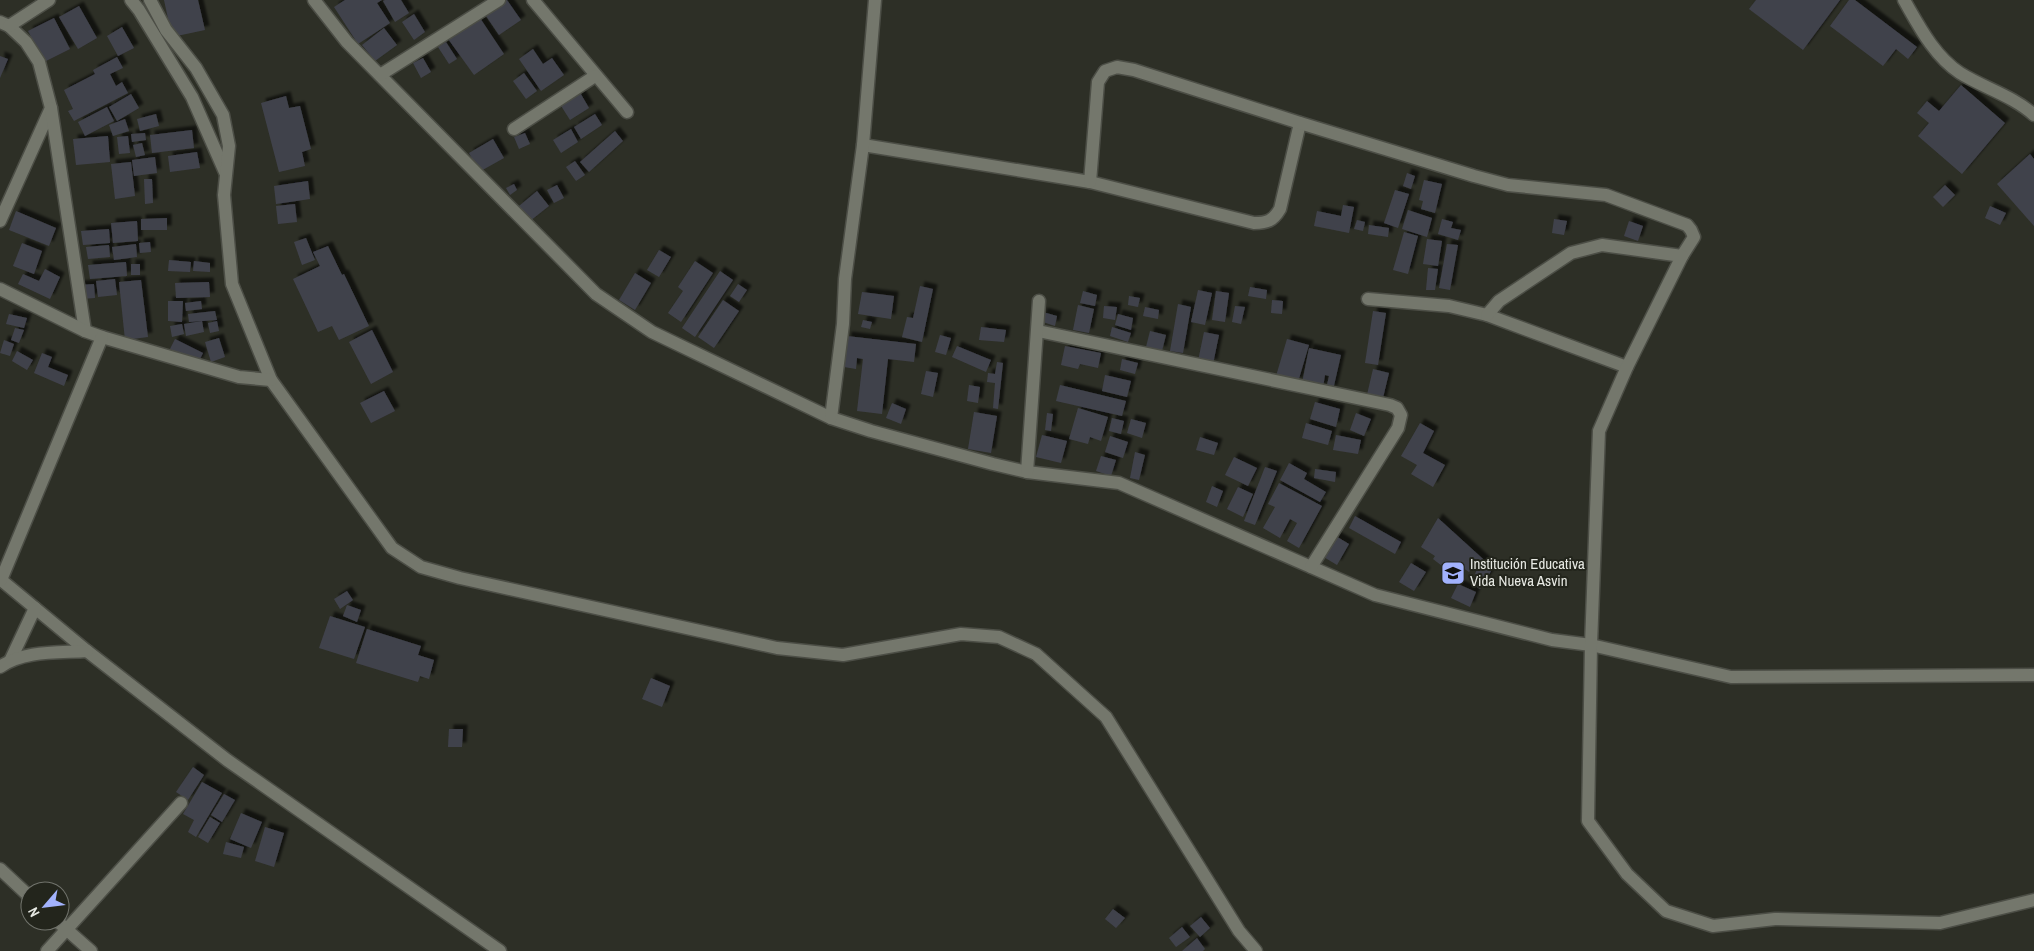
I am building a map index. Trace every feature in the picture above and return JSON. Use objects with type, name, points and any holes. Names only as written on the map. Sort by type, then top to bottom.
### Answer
[{"type":"street","points":[[49,0],[5,24],[26,42],[40,62],[51,108],[85,330]]},
{"type":"street","points":[[131,0],[192,97],[226,173]]},
{"type":"street","points":[[150,0],[166,30],[212,92],[223,115],[229,146],[224,195],[232,284],[271,380],[392,548],[421,567],[460,578],[777,648],[843,655],[961,634],[999,637],[1036,654],[1106,717],[1239,931],[1256,951]]},
{"type":"street","points":[[314,0],[347,42],[596,294],[652,332],[831,418],[871,431],[1027,472],[1119,483],[1375,595],[1552,640],[1591,645],[1731,677],[2034,675]]},
{"type":"street","points":[[380,75],[499,0]]},
{"type":"street","points":[[533,0],[627,112]]},
{"type":"street","points":[[831,418],[843,324],[845,279],[863,146],[875,0]]},
{"type":"street","points":[[1904,0],[1931,45],[1944,60],[1959,72],[2020,105],[2034,115]]},
{"type":"street","points":[[1090,182],[1098,82],[1105,71],[1117,68],[1134,70],[1300,123],[1508,185],[1606,195],[1687,225],[1692,230],[1694,237],[1682,256],[1627,367],[1600,431],[1591,645],[1588,821],[1627,874],[1666,911],[1713,926],[1775,918],[1940,923],[2034,900]]},
{"type":"street","points":[[514,129],[595,76]]},
{"type":"street","points":[[0,221],[51,108]]},
{"type":"street","points":[[863,146],[1090,182],[1254,223],[1266,223],[1275,218],[1280,209],[1300,123]]},
{"type":"street","points":[[1488,315],[1499,301],[1571,254],[1602,245],[1682,256]]},
{"type":"street","points":[[0,290],[102,337],[239,377],[271,380]]},
{"type":"street","points":[[1368,299],[1449,306],[1488,315],[1627,367]]},
{"type":"street","points":[[1027,472],[1040,301]]},
{"type":"street","points":[[1038,331],[1397,408],[1402,415],[1398,428],[1310,567]]},
{"type":"street","points":[[102,337],[1,579],[87,652],[227,760],[500,951]]},
{"type":"street","points":[[11,659],[35,608]]},
{"type":"street","points":[[0,666],[11,659],[41,654],[87,652]]},
{"type":"street","points":[[70,926],[182,803]]},
{"type":"street","points":[[0,869],[20,888]]},
{"type":"street","points":[[47,951],[65,931]]},
{"type":"street","points":[[67,931],[91,951]]},
{"type":"building","points":[[164,0],[198,0],[205,30],[172,37]]},
{"type":"building","points":[[345,0],[382,0],[377,3],[390,23],[358,44],[334,7]]},
{"type":"building","points":[[401,0],[409,13],[395,22],[383,1]]},
{"type":"building","points":[[503,0],[507,0],[521,20],[499,35],[484,13]]},
{"type":"building","points":[[1756,0],[1840,0],[1803,50],[1749,9]]},
{"type":"building","points":[[1849,0],[1855,0],[1917,47],[1908,59],[1896,49],[1883,66],[1830,26]]},
{"type":"building","points":[[79,6],[97,38],[78,49],[59,17]]},
{"type":"building","points":[[414,14],[425,32],[414,40],[402,22]]},
{"type":"building","points":[[478,15],[504,54],[474,75],[446,36]]},
{"type":"building","points":[[54,18],[70,49],[44,62],[28,31]]},
{"type":"building","points":[[122,27],[134,48],[118,56],[107,36]]},
{"type":"building","points":[[384,28],[397,45],[375,61],[362,45]]},
{"type":"building","points":[[446,42],[457,59],[449,64],[438,47]]},
{"type":"building","points":[[533,49],[543,64],[552,58],[564,75],[541,91],[519,59]]},
{"type":"building","points":[[0,56],[8,59],[0,78]]},
{"type":"building","points":[[117,57],[123,68],[110,74],[116,86],[122,82],[128,93],[74,121],[68,111],[73,109],[64,90],[95,74],[93,70]]},
{"type":"building","points":[[423,58],[431,72],[421,78],[413,63]]},
{"type":"building","points":[[524,73],[537,91],[526,99],[513,81]]},
{"type":"building","points":[[1961,85],[2005,123],[1962,174],[1918,136],[1929,123],[1917,113],[1927,101],[1939,111]]},
{"type":"building","points":[[578,89],[589,108],[570,120],[558,101]]},
{"type":"building","points":[[131,94],[139,108],[117,121],[109,107]]},
{"type":"building","points":[[286,96],[289,108],[300,106],[311,149],[302,152],[305,166],[279,172],[261,103]]},
{"type":"building","points":[[107,107],[114,121],[85,136],[78,122]]},
{"type":"building","points":[[156,114],[159,126],[140,131],[137,119]]},
{"type":"building","points":[[595,114],[602,125],[581,139],[574,127]]},
{"type":"building","points":[[125,119],[129,131],[113,136],[109,125]]},
{"type":"building","points":[[571,129],[578,142],[561,153],[553,140]]},
{"type":"building","points":[[192,130],[194,148],[152,153],[150,135]]},
{"type":"building","points":[[615,131],[623,141],[589,172],[580,162]]},
{"type":"building","points":[[145,133],[146,140],[132,142],[131,134]]},
{"type":"building","points":[[525,133],[530,144],[519,149],[514,137]]},
{"type":"building","points":[[108,136],[110,162],[76,165],[73,139]]},
{"type":"building","points":[[128,136],[130,153],[119,154],[117,137]]},
{"type":"building","points":[[493,139],[504,158],[479,172],[469,153]]},
{"type":"building","points":[[142,143],[145,155],[136,157],[133,145]]},
{"type":"building","points":[[197,152],[200,168],[170,172],[168,156]]},
{"type":"building","points":[[2030,154],[2034,159],[2034,226],[1997,184]]},
{"type":"building","points":[[155,157],[157,173],[134,176],[132,160]]},
{"type":"building","points":[[575,161],[585,175],[576,181],[566,167]]},
{"type":"building","points":[[131,162],[135,196],[115,199],[111,164]]},
{"type":"building","points":[[1407,173],[1415,176],[1411,189],[1403,186]]},
{"type":"building","points":[[144,179],[152,179],[153,203],[145,204]]},
{"type":"building","points":[[1424,180],[1442,184],[1435,213],[1421,209],[1423,201],[1419,200]]},
{"type":"building","points":[[308,181],[310,199],[276,204],[274,186]]},
{"type":"building","points":[[514,184],[517,190],[510,195],[506,188]]},
{"type":"building","points":[[557,185],[564,198],[554,203],[547,190]]},
{"type":"building","points":[[1945,185],[1955,195],[1943,207],[1933,197]]},
{"type":"building","points":[[1395,190],[1409,194],[1398,228],[1384,223]]},
{"type":"building","points":[[537,191],[549,206],[530,221],[519,206]]},
{"type":"building","points":[[295,204],[297,222],[278,224],[276,206]]},
{"type":"building","points":[[1343,205],[1354,207],[1349,233],[1314,226],[1317,211],[1341,216]]},
{"type":"building","points":[[1990,206],[2006,213],[2000,225],[1985,218]]},
{"type":"building","points":[[1408,210],[1432,218],[1427,237],[1402,229]]},
{"type":"building","points":[[16,211],[56,228],[49,246],[9,230]]},
{"type":"building","points":[[167,218],[167,230],[141,230],[141,219]]},
{"type":"building","points":[[1442,219],[1453,222],[1451,228],[1461,230],[1458,240],[1438,234]]},
{"type":"building","points":[[1554,219],[1567,221],[1564,235],[1552,233]]},
{"type":"building","points":[[1357,220],[1365,222],[1363,231],[1354,229]]},
{"type":"building","points":[[137,221],[138,241],[113,243],[111,223]]},
{"type":"building","points":[[1629,221],[1643,226],[1638,241],[1624,236]]},
{"type":"building","points":[[1369,225],[1389,228],[1388,237],[1368,234]]},
{"type":"building","points":[[109,229],[110,243],[83,245],[81,231]]},
{"type":"building","points":[[1404,232],[1418,236],[1408,274],[1393,270]]},
{"type":"building","points":[[306,238],[315,260],[302,265],[294,242]]},
{"type":"building","points":[[1427,239],[1442,241],[1438,266],[1423,264]]},
{"type":"building","points":[[150,242],[151,252],[140,253],[139,243]]},
{"type":"building","points":[[22,243],[42,251],[34,274],[13,266]]},
{"type":"building","points":[[136,244],[137,257],[114,260],[112,247]]},
{"type":"building","points":[[1447,244],[1458,245],[1450,290],[1439,288]]},
{"type":"building","points":[[109,245],[110,257],[88,259],[86,247]]},
{"type":"building","points":[[328,246],[369,326],[339,340],[332,326],[318,332],[293,279],[320,266],[313,252]]},
{"type":"building","points":[[659,250],[671,257],[659,277],[647,270]]},
{"type":"building","points":[[169,260],[191,262],[190,272],[168,271]]},
{"type":"building","points":[[194,261],[210,263],[210,272],[193,271]]},
{"type":"building","points":[[695,261],[713,273],[681,322],[668,313],[683,291],[678,287]]},
{"type":"building","points":[[126,262],[127,276],[90,279],[88,265]]},
{"type":"building","points":[[131,264],[140,264],[140,275],[131,275]]},
{"type":"building","points":[[1428,268],[1438,269],[1435,290],[1426,290]]},
{"type":"building","points":[[45,269],[60,277],[50,299],[18,284],[23,274],[39,281]]},
{"type":"building","points":[[720,271],[733,280],[695,337],[682,328]]},
{"type":"building","points":[[635,273],[651,283],[635,310],[619,300]]},
{"type":"building","points":[[115,279],[117,295],[98,297],[96,281]]},
{"type":"building","points":[[141,280],[148,337],[125,340],[119,282]]},
{"type":"building","points":[[209,282],[210,297],[176,298],[175,283]]},
{"type":"building","points":[[94,284],[95,298],[81,299],[79,285]]},
{"type":"building","points":[[738,284],[747,290],[739,302],[730,296]]},
{"type":"building","points":[[920,286],[933,289],[922,342],[902,337],[907,317],[913,318]]},
{"type":"building","points":[[1250,287],[1267,290],[1266,299],[1248,296]]},
{"type":"building","points":[[1198,290],[1212,293],[1205,325],[1191,322]]},
{"type":"building","points":[[1083,291],[1097,295],[1095,306],[1080,303]]},
{"type":"building","points":[[1216,291],[1229,293],[1225,322],[1212,320]]},
{"type":"building","points":[[862,292],[894,296],[891,319],[858,314]]},
{"type":"building","points":[[1129,296],[1140,298],[1138,307],[1128,305]]},
{"type":"building","points":[[723,300],[739,311],[714,348],[698,337]]},
{"type":"building","points":[[1272,300],[1283,301],[1282,314],[1271,313]]},
{"type":"building","points":[[168,301],[183,301],[182,322],[168,321]]},
{"type":"building","points":[[201,301],[202,309],[186,311],[185,303]]},
{"type":"building","points":[[1178,304],[1191,307],[1183,353],[1170,351]]},
{"type":"building","points":[[1078,305],[1094,309],[1089,333],[1073,330]]},
{"type":"building","points":[[1104,306],[1117,307],[1115,320],[1103,318]]},
{"type":"building","points":[[1235,306],[1245,307],[1241,324],[1232,322]]},
{"type":"building","points":[[1145,307],[1159,310],[1158,319],[1143,316]]},
{"type":"building","points":[[215,311],[217,320],[189,322],[188,314]]},
{"type":"building","points":[[1373,311],[1386,313],[1378,365],[1365,363]]},
{"type":"building","points":[[1043,312],[1057,316],[1055,326],[1040,321]]},
{"type":"building","points":[[9,314],[27,318],[24,328],[6,324]]},
{"type":"building","points":[[1118,314],[1133,318],[1131,330],[1115,325]]},
{"type":"building","points":[[863,320],[872,322],[870,329],[861,327]]},
{"type":"building","points":[[202,321],[204,332],[186,336],[184,324]]},
{"type":"building","points":[[217,321],[219,331],[210,333],[208,323]]},
{"type":"building","points":[[182,324],[184,334],[172,337],[170,326]]},
{"type":"building","points":[[981,327],[1006,330],[1004,342],[979,340]]},
{"type":"building","points":[[1112,327],[1131,333],[1128,342],[1110,336]]},
{"type":"building","points":[[15,328],[24,330],[19,343],[11,340]]},
{"type":"building","points":[[372,330],[393,372],[371,384],[349,342]]},
{"type":"building","points":[[1150,331],[1166,335],[1162,351],[1146,347]]},
{"type":"building","points":[[1204,332],[1219,335],[1213,364],[1198,361]]},
{"type":"building","points":[[940,335],[951,338],[946,355],[935,352]]},
{"type":"building","points":[[847,336],[916,344],[914,362],[888,359],[882,414],[857,411],[863,359],[857,358],[856,369],[844,367]]},
{"type":"building","points":[[219,338],[225,357],[211,362],[205,342]]},
{"type":"building","points":[[175,339],[203,353],[198,363],[170,349]]},
{"type":"building","points":[[1287,339],[1309,345],[1298,382],[1276,376]]},
{"type":"building","points":[[4,340],[14,344],[10,356],[0,353]]},
{"type":"building","points":[[957,346],[991,360],[986,372],[952,357]]},
{"type":"building","points":[[1065,346],[1101,353],[1098,368],[1080,364],[1078,369],[1061,365]]},
{"type":"building","points":[[1309,348],[1341,355],[1333,390],[1326,389],[1329,376],[1325,375],[1323,388],[1302,383]]},
{"type":"building","points":[[17,351],[33,360],[27,370],[12,361]]},
{"type":"building","points":[[42,353],[52,357],[48,367],[68,375],[64,386],[34,373]]},
{"type":"building","points":[[1122,359],[1138,363],[1135,374],[1120,370]]},
{"type":"building","points":[[997,362],[1003,363],[998,409],[993,408],[995,383],[987,382],[988,373],[995,374]]},
{"type":"building","points":[[1373,369],[1389,373],[1382,402],[1366,399]]},
{"type":"building","points":[[926,371],[938,373],[933,397],[921,394]]},
{"type":"building","points":[[1105,375],[1131,381],[1127,397],[1102,391]]},
{"type":"building","points":[[969,385],[980,387],[978,403],[967,401]]},
{"type":"building","points":[[1060,385],[1126,401],[1122,416],[1056,401]]},
{"type":"building","points":[[384,391],[395,411],[371,423],[360,403]]},
{"type":"building","points":[[1315,402],[1340,409],[1336,427],[1310,419]]},
{"type":"building","points":[[892,403],[906,409],[901,424],[886,418]]},
{"type":"building","points":[[1078,408],[1108,417],[1101,441],[1090,437],[1088,444],[1069,439]]},
{"type":"building","points":[[974,412],[997,416],[991,453],[968,449]]},
{"type":"building","points":[[1047,413],[1053,414],[1051,431],[1045,430]]},
{"type":"building","points":[[1356,413],[1371,419],[1364,436],[1350,430]]},
{"type":"building","points":[[1112,418],[1124,421],[1121,434],[1109,431]]},
{"type":"building","points":[[1131,419],[1146,423],[1142,438],[1127,433]]},
{"type":"building","points":[[1306,423],[1332,431],[1328,445],[1302,438]]},
{"type":"building","points":[[1420,423],[1434,431],[1423,453],[1445,465],[1433,487],[1411,474],[1417,465],[1401,456]]},
{"type":"building","points":[[1042,435],[1067,441],[1061,463],[1036,457]]},
{"type":"building","points":[[1336,435],[1361,440],[1358,454],[1333,450]]},
{"type":"building","points":[[1110,436],[1128,442],[1123,458],[1105,452]]},
{"type":"building","points":[[1200,437],[1218,443],[1214,455],[1196,450]]},
{"type":"building","points":[[1135,452],[1145,455],[1139,480],[1130,478]]},
{"type":"building","points":[[1101,456],[1116,460],[1111,476],[1096,471]]},
{"type":"building","points":[[1234,457],[1257,468],[1248,486],[1225,475]]},
{"type":"building","points":[[1289,463],[1307,473],[1304,479],[1326,492],[1320,502],[1280,480]]},
{"type":"building","points":[[1265,467],[1277,471],[1255,525],[1244,521]]},
{"type":"building","points":[[1315,469],[1336,472],[1335,482],[1314,478]]},
{"type":"building","points":[[1279,483],[1322,506],[1299,548],[1287,541],[1297,523],[1290,519],[1280,538],[1263,528],[1275,507],[1268,504]]},
{"type":"building","points":[[1212,486],[1223,491],[1217,507],[1206,502]]},
{"type":"building","points":[[1238,487],[1253,494],[1243,517],[1227,509]]},
{"type":"building","points":[[1355,516],[1401,542],[1395,554],[1349,528]]},
{"type":"building","points":[[1438,518],[1493,568],[1480,589],[1475,586],[1480,578],[1475,574],[1477,569],[1473,567],[1469,572],[1453,561],[1446,569],[1433,559],[1435,556],[1421,547]]},
{"type":"building","points":[[1334,535],[1349,544],[1337,565],[1322,556]]},
{"type":"building","points":[[1411,563],[1426,572],[1414,591],[1399,582]]},
{"type":"building","points":[[1458,584],[1476,592],[1470,607],[1451,598]]},
{"type":"building","points":[[347,591],[353,600],[340,609],[334,599]]},
{"type":"building","points":[[347,605],[361,610],[357,622],[343,616]]},
{"type":"building","points":[[330,616],[365,627],[354,659],[319,648]]},
{"type":"building","points":[[367,629],[421,646],[418,655],[434,660],[429,679],[420,676],[418,682],[356,663]]},
{"type":"building","points":[[651,678],[670,686],[662,707],[642,699]]},
{"type":"building","points":[[449,729],[463,729],[462,747],[448,747]]},
{"type":"building","points":[[193,767],[204,775],[188,800],[176,792]]},
{"type":"building","points":[[202,782],[222,793],[196,837],[188,832],[194,820],[183,814]]},
{"type":"building","points":[[224,794],[235,800],[222,822],[211,815]]},
{"type":"building","points":[[241,813],[262,822],[251,848],[230,839]]},
{"type":"building","points":[[210,817],[220,823],[208,843],[198,837]]},
{"type":"building","points":[[265,827],[284,833],[274,867],[255,861]]},
{"type":"building","points":[[226,842],[244,847],[241,858],[223,854]]},
{"type":"building","points":[[1113,909],[1125,918],[1116,928],[1105,919]]},
{"type":"building","points":[[1201,917],[1210,928],[1200,937],[1190,926]]},
{"type":"building","points":[[1182,927],[1190,937],[1176,947],[1169,938]]},
{"type":"building","points":[[1197,938],[1205,949],[1203,951],[1182,951]]},
{"type":"place","name":"Institución Educativa Vida Nueva Asvin","points":[[1453,573]]}]
